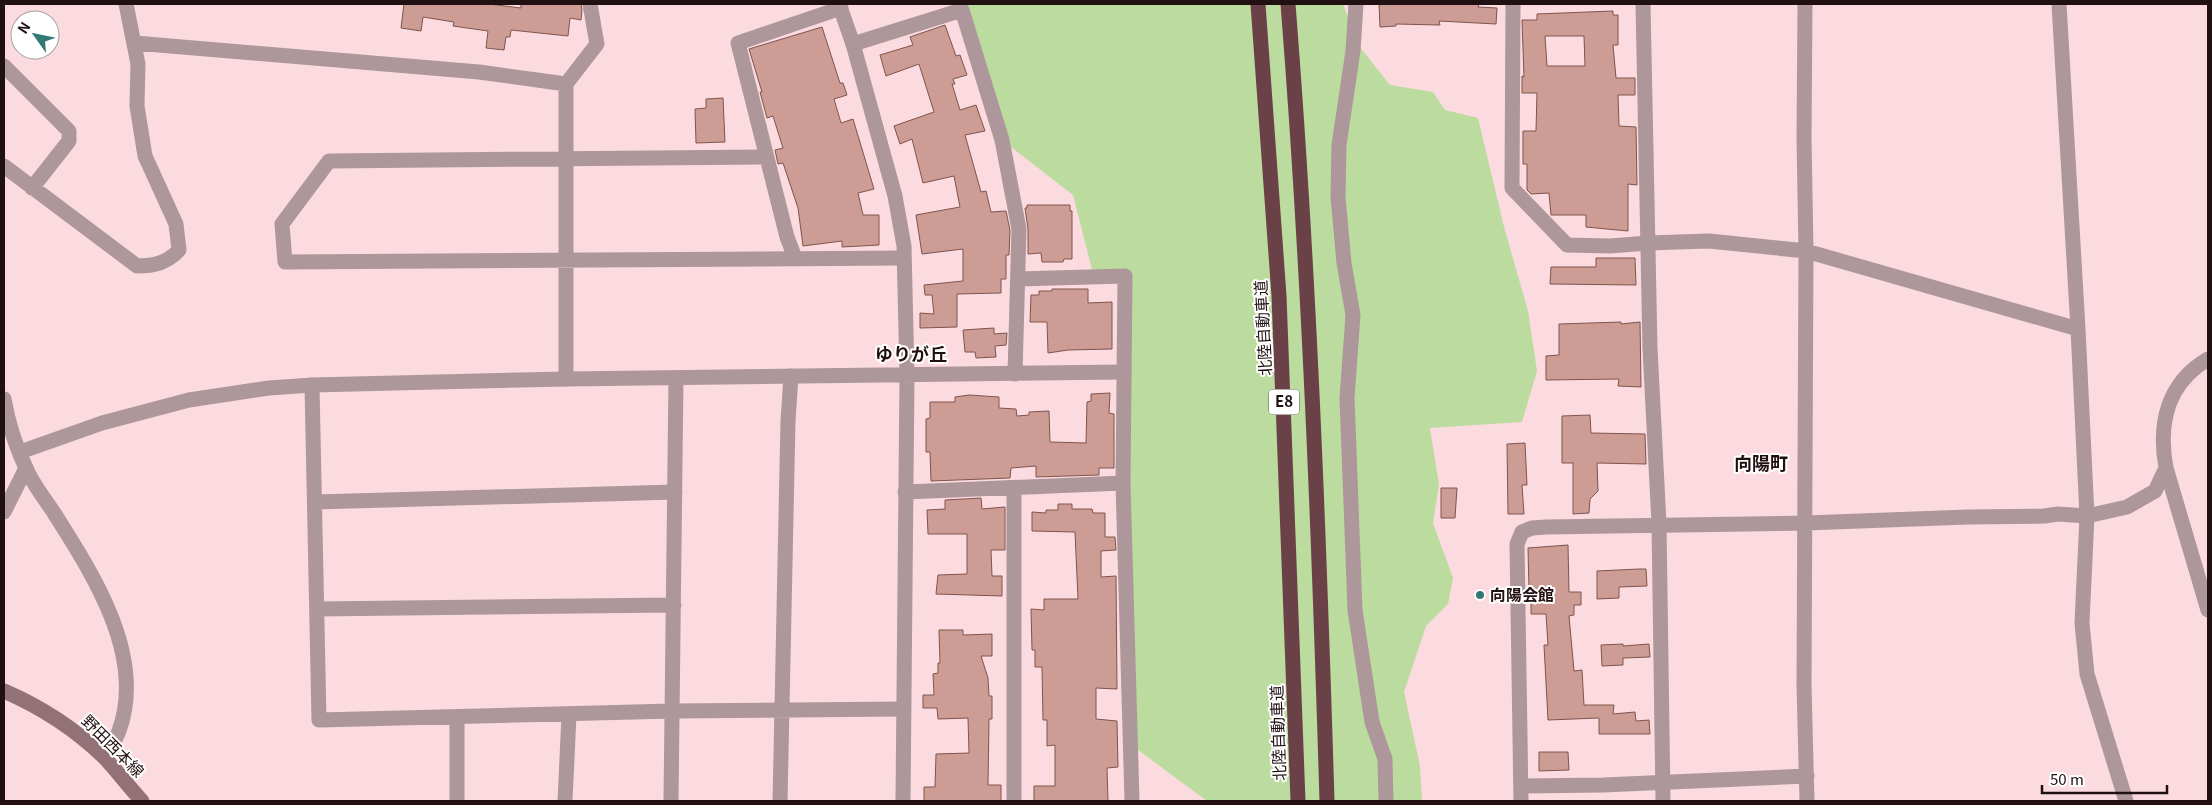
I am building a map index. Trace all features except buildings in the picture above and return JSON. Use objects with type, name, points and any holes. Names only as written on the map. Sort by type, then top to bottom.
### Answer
[{"type":"highway","name":"北陸自動車道","points":[[1258,4],[1279,296],[1298,801]]},
{"type":"highway","name":"E8","points":[[1288,4],[1309,322],[1320,555],[1327,801]]},
{"type":"main road","name":"野田西本線","points":[[4,691],[25,700],[65,724],[104,757],[142,801]]},
{"type":"street","points":[[4,166],[137,266],[151,266],[163,262],[178,250],[176,224],[145,156],[137,106],[138,64],[126,4]]},
{"type":"street","points":[[566,379],[566,84],[597,44],[590,4]]},
{"type":"street","points":[[1356,4],[1353,50],[1339,145],[1338,197],[1344,263],[1352,315],[1347,398],[1355,610],[1372,722],[1385,759],[1386,801]]},
{"type":"street","points":[[1513,4],[1512,188],[1567,245],[1610,246],[1709,241],[1806,251],[2078,329]]},
{"type":"street","points":[[1644,4],[1650,348],[1659,524],[1663,801]]},
{"type":"street","points":[[1805,4],[1806,523],[1804,686],[1807,801]]},
{"type":"street","points":[[2059,4],[2087,516],[2082,623],[2087,674],[2126,801]]},
{"type":"street","points":[[795,258],[787,237],[738,43],[840,6],[853,44],[895,196],[904,246],[907,376],[903,801]]},
{"type":"street","points":[[853,44],[962,10],[1002,140],[1019,229],[1015,374]]},
{"type":"street","points":[[135,43],[479,72],[566,84]]},
{"type":"street","points":[[4,66],[69,131],[69,141],[32,188]]},
{"type":"street","points":[[767,156],[329,161],[282,224],[285,262],[903,258]]},
{"type":"street","points":[[1018,279],[1125,276],[1123,483],[1132,801]]},
{"type":"street","points":[[2208,359],[2184,379],[2166,408],[2162,446],[2166,468],[2208,610]]},
{"type":"street","points":[[20,452],[102,423],[189,400],[269,388],[312,385],[566,379],[1124,372]]},
{"type":"street","points":[[780,801],[788,421],[791,376]]},
{"type":"street","points":[[671,801],[676,378]]},
{"type":"street","points":[[312,385],[319,720],[672,711],[903,709]]},
{"type":"street","points":[[4,399],[6,416],[26,468],[92,573],[114,619],[126,677],[126,706],[119,732],[104,757]]},
{"type":"street","points":[[4,512],[26,468]]},
{"type":"street","points":[[1521,801],[1517,544],[1522,532],[1539,528],[1659,524],[1806,523],[2058,514],[2087,516],[2126,507],[2154,491],[2166,468]]},
{"type":"street","points":[[905,492],[1123,483]]},
{"type":"street","points":[[1014,488],[1014,801]]},
{"type":"street","points":[[315,502],[675,492]]},
{"type":"street","points":[[317,609],[674,605]]},
{"type":"street","points":[[565,801],[569,715]]},
{"type":"street","points":[[457,716],[457,801]]},
{"type":"street","points":[[1521,786],[1602,785],[1807,776]]},
{"type":"green space","points":[[959,4],[1343,4],[1359,46],[1390,85],[1433,92],[1445,110],[1478,118],[1504,227],[1528,311],[1537,371],[1522,422],[1430,428],[1439,485],[1433,523],[1453,578],[1448,604],[1426,626],[1404,692],[1420,766],[1422,801],[1207,801],[1130,744],[1125,277],[1094,277],[1073,195],[1002,140]]},
{"type":"place","name":"向陽会館","points":[[1480,595]]},
{"type":"district","name":"ゆりが丘","points":[[911,355]]},
{"type":"district","name":"向陽町","points":[[1761,464]]}]
